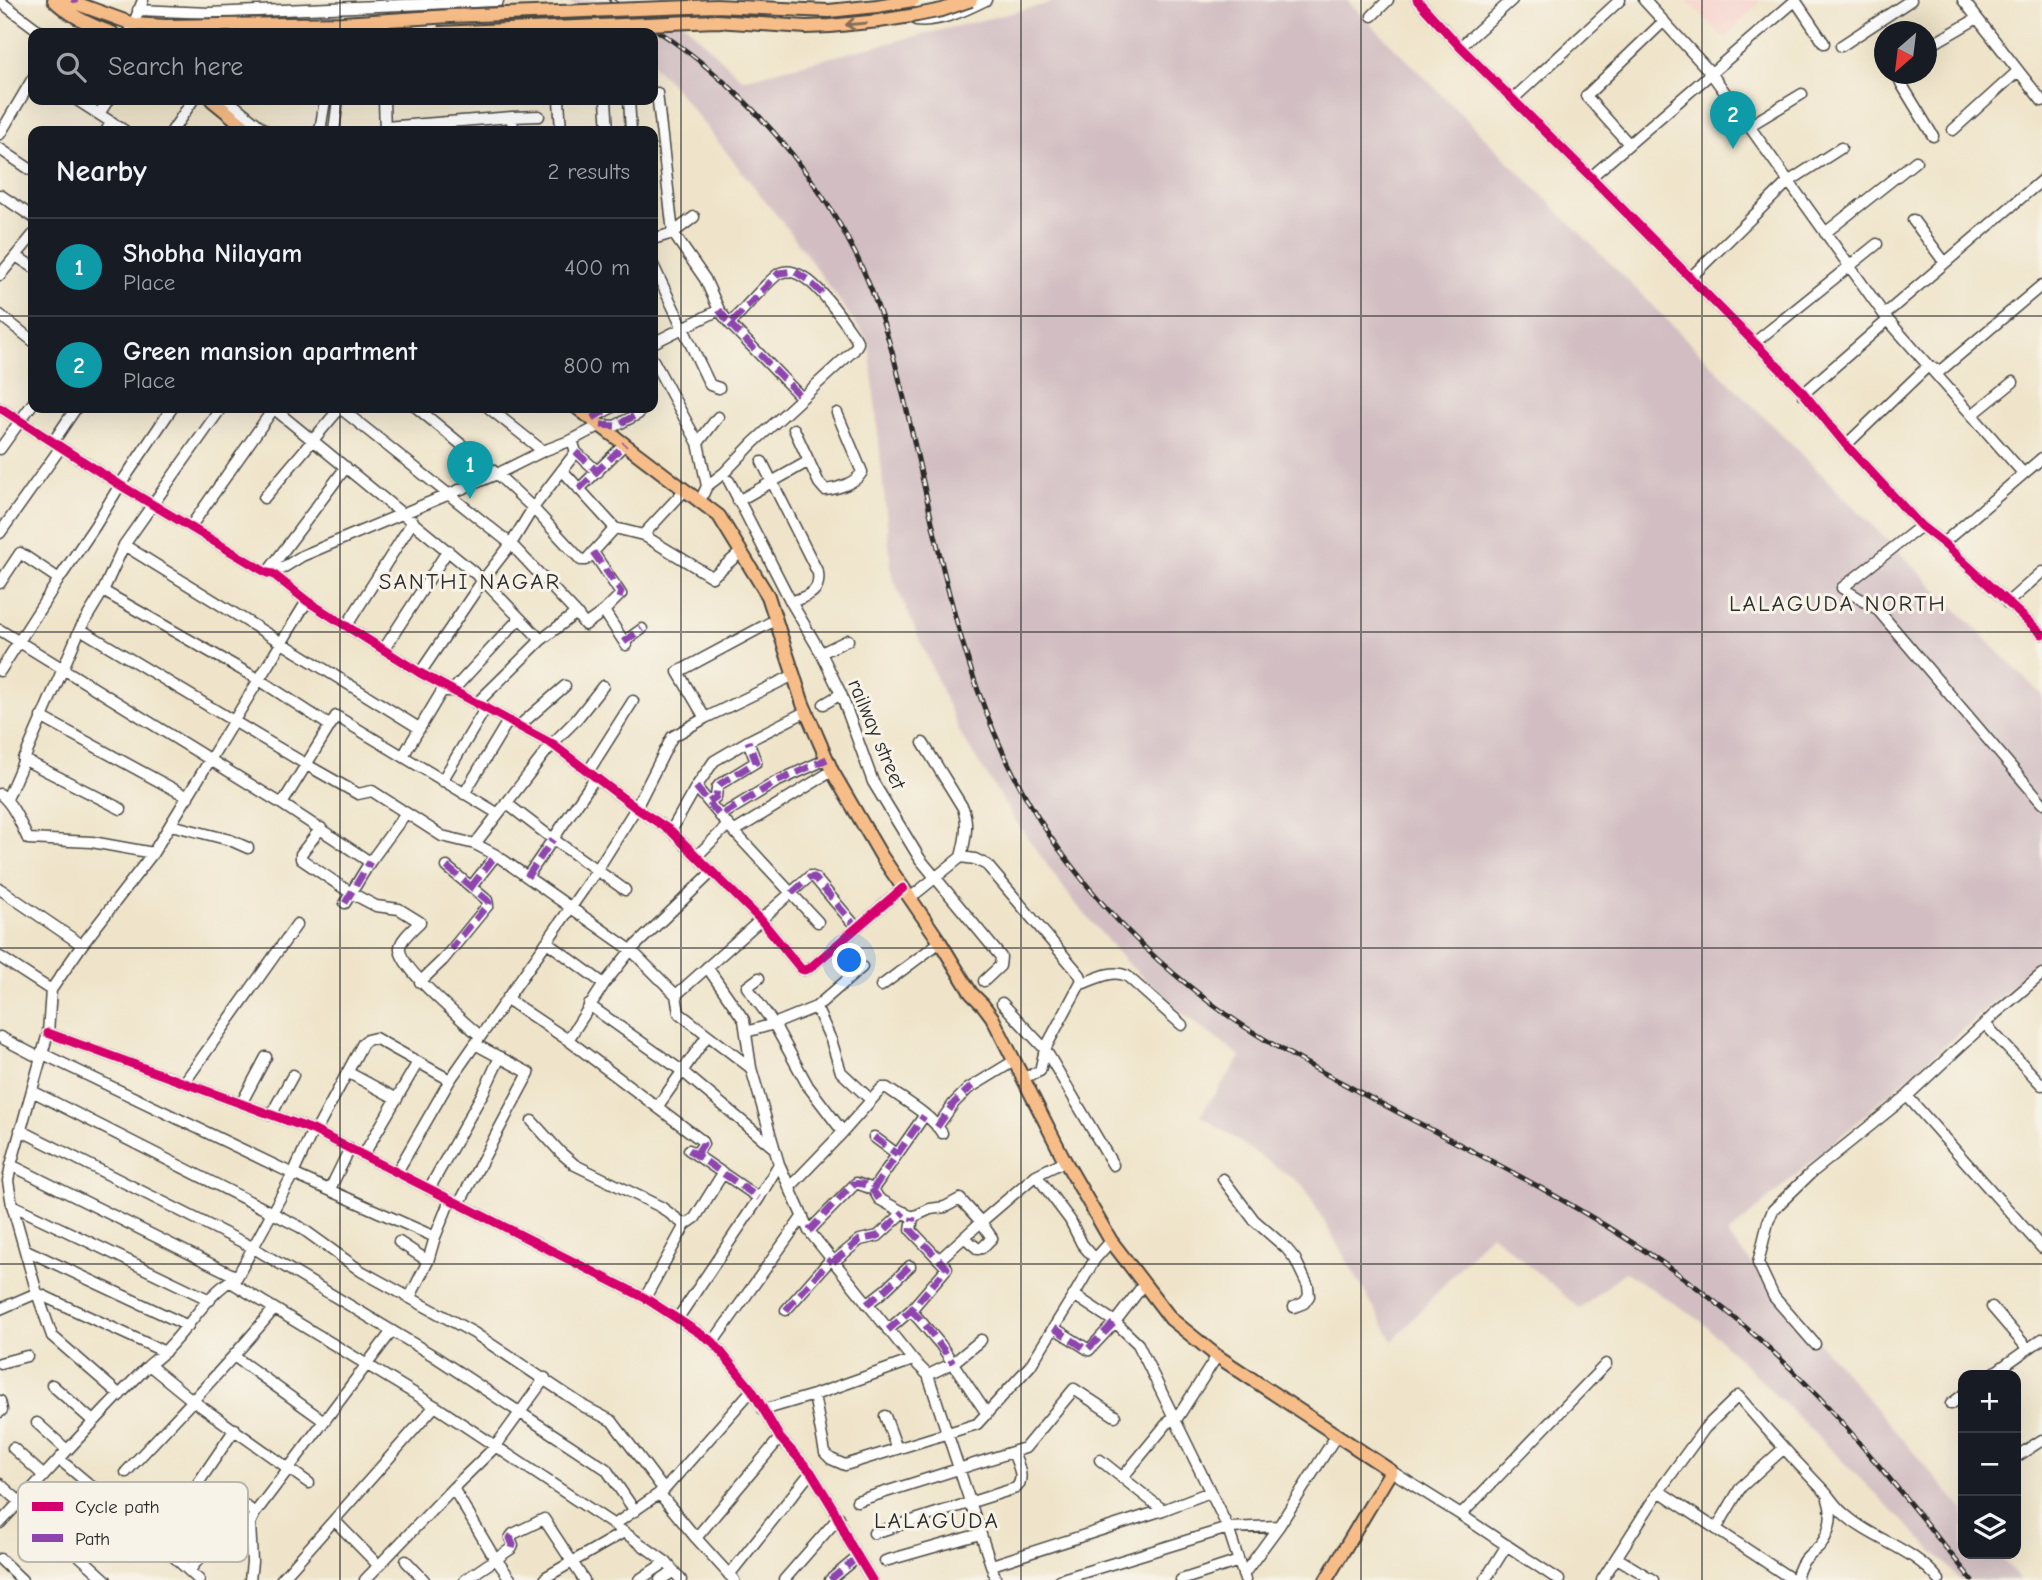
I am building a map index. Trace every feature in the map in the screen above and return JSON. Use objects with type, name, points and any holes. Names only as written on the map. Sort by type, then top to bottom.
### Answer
[{"type":"main road","points":[[54,0],[67,11],[100,28]]},
{"type":"main road","points":[[147,28],[342,23],[716,6],[829,11],[913,0]]},
{"type":"main road","points":[[554,28],[716,21],[830,26],[917,15],[971,0]]},
{"type":"main road","points":[[72,1],[136,28]]},
{"type":"main road","points":[[104,14],[106,28]]},
{"type":"main road","points":[[218,105],[244,126]]},
{"type":"main road","points":[[584,413],[719,516],[768,596],[793,675],[832,772],[882,858],[940,942],[971,993],[992,1017],[1065,1161],[1111,1241],[1171,1319],[1217,1356],[1391,1471],[1326,1580]]},
{"type":"street","points":[[904,0],[916,20],[922,21],[954,14],[986,0]]},
{"type":"street","points":[[1372,16],[1388,0]]},
{"type":"street","points":[[1417,0],[1460,47],[1801,390],[1846,445],[1922,526],[2042,634]]},
{"type":"street","points":[[1460,47],[1512,0]]},
{"type":"street","points":[[1513,99],[1620,0]]},
{"type":"street","points":[[1644,0],[1711,73],[1886,318],[2023,473]]},
{"type":"street","points":[[1591,177],[1795,0],[1824,43]]},
{"type":"street","points":[[1841,46],[1911,0]]},
{"type":"street","points":[[1963,0],[2042,101]]},
{"type":"street","points":[[471,1],[474,28]]},
{"type":"street","points":[[138,28],[141,5],[209,13],[498,1]]},
{"type":"street","points":[[3,3],[36,28]]},
{"type":"street","points":[[1937,42],[1976,19]]},
{"type":"street","points":[[1629,144],[1586,96],[1664,21]]},
{"type":"street","points":[[1953,130],[2018,71]]},
{"type":"street","points":[[1903,84],[1933,136]]},
{"type":"street","points":[[0,134],[28,86]]},
{"type":"street","points":[[1749,126],[1802,93]]},
{"type":"street","points":[[658,102],[673,233],[705,279],[719,310],[802,398]]},
{"type":"street","points":[[86,105],[99,114],[108,126]]},
{"type":"street","points":[[99,114],[105,105]]},
{"type":"street","points":[[175,126],[190,105]]},
{"type":"street","points":[[234,105],[260,126]]},
{"type":"street","points":[[321,126],[324,105]]},
{"type":"street","points":[[335,126],[337,105]]},
{"type":"street","points":[[384,105],[385,126]]},
{"type":"street","points":[[559,105],[561,126]]},
{"type":"street","points":[[606,105],[608,126]]},
{"type":"street","points":[[629,105],[631,126]]},
{"type":"street","points":[[468,126],[512,117],[539,116]]},
{"type":"street","points":[[512,117],[513,126]]},
{"type":"street","points":[[1691,277],[1788,182],[1841,148]]},
{"type":"street","points":[[0,149],[28,168]]},
{"type":"street","points":[[1825,233],[1916,161]]},
{"type":"street","points":[[1803,394],[1945,263],[2042,180]]},
{"type":"street","points":[[0,195],[28,214]]},
{"type":"street","points":[[658,238],[673,233],[694,217]]},
{"type":"street","points":[[1913,220],[1945,263]]},
{"type":"street","points":[[2,270],[28,241]]},
{"type":"street","points":[[1754,343],[1877,244]]},
{"type":"street","points":[[16,256],[28,264]]},
{"type":"street","points":[[700,501],[707,486],[854,350],[858,343],[827,298],[794,271],[779,273],[730,324]]},
{"type":"street","points":[[658,275],[710,385],[719,388]]},
{"type":"street","points":[[1928,366],[1940,371],[2042,285]]},
{"type":"street","points":[[658,341],[719,310]]},
{"type":"street","points":[[0,315],[28,337]]},
{"type":"street","points":[[1846,445],[1928,366]]},
{"type":"street","points":[[658,369],[698,443],[707,486]]},
{"type":"street","points":[[1972,415],[2014,382]]},
{"type":"street","points":[[0,408],[120,485],[270,573],[307,601],[419,673],[552,744],[671,831],[761,920],[804,970],[907,893],[936,879],[961,857],[966,815],[923,743]]},
{"type":"street","points":[[0,449],[28,411]]},
{"type":"street","points":[[0,533],[57,444],[73,413]]},
{"type":"street","points":[[0,671],[169,413]]},
{"type":"street","points":[[153,853],[92,842],[27,839],[18,817],[3,797],[23,759],[80,629],[103,591],[124,545],[218,413]]},
{"type":"street","points":[[191,526],[270,413]]},
{"type":"street","points":[[280,413],[483,580],[541,640]]},
{"type":"street","points":[[264,498],[336,413]]},
{"type":"street","points":[[346,413],[511,544],[576,612],[585,625],[621,594],[593,552]]},
{"type":"street","points":[[422,413],[497,474],[581,560],[586,560],[615,528]]},
{"type":"street","points":[[495,413],[543,450]]},
{"type":"street","points":[[270,573],[302,556],[497,474],[543,450],[572,440],[606,413]]},
{"type":"street","points":[[596,422],[618,425],[638,413]]},
{"type":"street","points":[[794,429],[820,483],[825,490],[833,489],[858,479],[862,468],[837,413]]},
{"type":"street","points":[[698,443],[718,417]]},
{"type":"street","points":[[572,440],[576,452],[598,472]]},
{"type":"street","points":[[579,489],[625,444]]},
{"type":"street","points":[[419,673],[511,544],[533,508],[576,452]]},
{"type":"street","points":[[1943,543],[2042,458]]},
{"type":"street","points":[[738,501],[809,461]]},
{"type":"street","points":[[762,462],[819,578],[815,591],[792,602]]},
{"type":"street","points":[[270,573],[346,467]]},
{"type":"street","points":[[562,470],[615,528],[643,535],[712,577],[741,551]]},
{"type":"street","name":"railway street","points":[[729,481],[841,694],[873,782],[920,859],[1001,957],[1000,966],[984,981]]},
{"type":"street","points":[[643,535],[685,490]]},
{"type":"street","points":[[347,625],[413,522]]},
{"type":"street","points":[[1922,526],[1842,588],[1877,609],[2042,803]]},
{"type":"street","points":[[124,545],[419,728]]},
{"type":"street","points":[[384,649],[448,550]]},
{"type":"street","points":[[0,583],[20,553],[59,579]]},
{"type":"street","points":[[2007,603],[2042,572]]},
{"type":"street","points":[[103,591],[258,679],[329,725]]},
{"type":"street","points":[[120,1395],[52,1336],[4,1182],[48,1033],[51,990],[153,853],[307,601]]},
{"type":"street","points":[[604,611],[625,643],[642,629]]},
{"type":"street","points":[[442,781],[480,706],[541,640],[576,612]]},
{"type":"street","points":[[403,756],[442,691],[452,691],[519,619]]},
{"type":"street","points":[[705,718],[678,672],[775,620]]},
{"type":"street","points":[[0,629],[321,828],[370,862]]},
{"type":"street","points":[[80,629],[358,794],[372,791],[442,836],[475,844],[496,855],[631,950],[676,995],[678,1013],[751,1068]]},
{"type":"street","points":[[821,653],[848,640]]},
{"type":"street","points":[[397,1172],[450,1080],[597,870],[636,808],[672,737],[793,675]]},
{"type":"street","points":[[519,726],[565,686]]},
{"type":"street","points":[[475,844],[552,744],[576,720],[603,686]]},
{"type":"street","points":[[824,704],[841,694]]},
{"type":"street","points":[[527,877],[553,839],[634,701]]},
{"type":"street","points":[[671,831],[714,761],[807,711]]},
{"type":"street","points":[[282,804],[336,716],[497,813]]},
{"type":"street","points":[[41,717],[187,797]]},
{"type":"street","points":[[464,794],[508,721]]},
{"type":"street","points":[[709,802],[716,797],[718,785],[757,762],[748,741]]},
{"type":"street","points":[[23,759],[121,809]]},
{"type":"street","points":[[720,816],[776,782],[827,759]]},
{"type":"street","points":[[697,856],[732,828],[832,772]]},
{"type":"street","points":[[696,787],[818,922]]},
{"type":"street","points":[[506,803],[625,890]]},
{"type":"street","points":[[345,903],[405,813]]},
{"type":"street","points":[[171,825],[230,840],[247,848]]},
{"type":"street","points":[[321,828],[301,854],[301,859],[351,893],[381,908],[399,909],[420,922],[399,948],[420,982],[478,1040],[528,1073],[435,1237],[428,1261],[410,1297]]},
{"type":"street","points":[[471,887],[496,855]]},
{"type":"street","points":[[961,857],[975,859],[987,865],[1080,975],[1081,984],[1045,1049],[1040,1071]]},
{"type":"street","points":[[420,982],[443,960],[488,905],[487,900],[446,867]]},
{"type":"street","points":[[568,1040],[589,1005],[631,950],[712,872]]},
{"type":"street","points":[[676,995],[809,878],[814,877],[857,928]]},
{"type":"street","points":[[0,889],[82,945]]},
{"type":"street","points":[[184,1083],[297,924]]},
{"type":"street","points":[[547,942],[604,984]]},
{"type":"street","points":[[881,986],[940,942]]},
{"type":"street","points":[[0,957],[51,990]]},
{"type":"street","points":[[707,967],[744,1020],[751,1068],[779,1164],[809,1231],[888,1330],[928,1375],[996,1580]]},
{"type":"street","points":[[746,1032],[816,1007],[862,967]]},
{"type":"street","points":[[1081,984],[1110,973],[1123,974],[1182,1025]]},
{"type":"street","points":[[1815,1344],[1774,1297],[1758,1263],[1773,1210],[1810,1174],[1907,1096],[2042,974]]},
{"type":"street","points":[[759,978],[747,986],[774,1024],[808,1086],[843,1132]]},
{"type":"street","points":[[507,999],[658,1106],[703,1142],[692,1152],[759,1198]]},
{"type":"street","points":[[1002,1003],[1045,1049],[1113,1165]]},
{"type":"street","points":[[589,1005],[682,1071],[775,1149]]},
{"type":"street","points":[[816,1007],[831,1040],[841,1072],[871,1100]]},
{"type":"street","points":[[1984,1024],[2042,1085]]},
{"type":"street","points":[[48,1033],[315,1131],[645,1298],[678,1318],[713,1342],[752,1391],[780,1438],[811,1472],[839,1517],[872,1580]]},
{"type":"street","points":[[658,1106],[707,1036]]},
{"type":"street","points":[[0,1037],[435,1237]]},
{"type":"street","points":[[38,1482],[233,1279],[349,1073],[363,1043],[372,1038],[450,1080]]},
{"type":"street","points":[[241,1104],[266,1057]]},
{"type":"street","points":[[429,1189],[500,1057]]},
{"type":"street","points":[[789,1188],[882,1088],[887,1088],[940,1130],[954,1103],[968,1088],[1014,1061]]},
{"type":"street","points":[[364,1154],[418,1062]]},
{"type":"street","points":[[1023,1078],[1040,1071],[1062,1078]]},
{"type":"street","points":[[349,1073],[397,1099]]},
{"type":"street","points":[[271,1115],[293,1075]]},
{"type":"street","points":[[32,1091],[300,1227],[361,1271],[474,1333],[585,1407],[612,1421],[696,1538],[731,1578],[811,1472]]},
{"type":"street","points":[[1907,1096],[2042,1248]]},
{"type":"street","points":[[873,1189],[924,1115]]},
{"type":"street","points":[[532,1121],[575,1165],[661,1207],[685,1225]]},
{"type":"street","points":[[20,1130],[252,1247],[434,1356],[606,1469],[635,1511]]},
{"type":"street","points":[[874,1137],[897,1154]]},
{"type":"street","points":[[330,1189],[350,1148]]},
{"type":"street","points":[[940,1259],[1036,1175],[1065,1161]]},
{"type":"street","points":[[678,1318],[779,1164]]},
{"type":"street","points":[[11,1165],[233,1279],[274,1309],[435,1406],[614,1525],[666,1562],[678,1576],[660,1580]]},
{"type":"street","points":[[645,1298],[685,1225],[695,1218],[723,1173]]},
{"type":"street","points":[[1036,1175],[1070,1220],[1085,1249],[1095,1259]]},
{"type":"street","points":[[1223,1179],[1254,1220],[1295,1259],[1308,1286],[1309,1296],[1304,1303],[1294,1307]]},
{"type":"street","points":[[809,1231],[853,1184],[859,1183],[873,1189],[879,1199],[908,1215],[911,1230],[946,1265],[946,1269],[911,1310],[888,1330]]},
{"type":"street","points":[[786,1310],[832,1261],[862,1239],[878,1236],[908,1215],[945,1207],[960,1199],[992,1236],[982,1248],[976,1249],[964,1237]]},
{"type":"street","points":[[12,1205],[210,1300]]},
{"type":"street","points":[[713,1342],[803,1216]]},
{"type":"street","points":[[814,1395],[825,1453],[845,1465],[977,1424],[1030,1366],[1095,1259],[1111,1241]]},
{"type":"street","points":[[400,1242],[428,1261]]},
{"type":"street","points":[[26,1250],[188,1326]]},
{"type":"street","points":[[867,1304],[909,1266]]},
{"type":"street","points":[[1054,1328],[1087,1350],[1115,1322],[1144,1284]]},
{"type":"street","points":[[0,1308],[37,1293],[165,1352]]},
{"type":"street","points":[[1074,1295],[1115,1322],[1138,1343],[1228,1528],[1244,1578]]},
{"type":"street","points":[[1992,1307],[2028,1349]]},
{"type":"street","points":[[127,1472],[235,1357],[274,1309]]},
{"type":"street","points":[[911,1310],[940,1344],[987,1414]]},
{"type":"street","points":[[250,1580],[250,1523],[392,1331]]},
{"type":"street","points":[[1998,1370],[2042,1339]]},
{"type":"street","points":[[928,1375],[953,1363],[981,1340]]},
{"type":"street","points":[[0,1363],[27,1356]]},
{"type":"street","points":[[1122,1478],[1175,1417],[1217,1356]]},
{"type":"street","points":[[235,1357],[324,1420]]},
{"type":"street","points":[[764,1410],[913,1360]]},
{"type":"street","points":[[1461,1515],[1606,1364]]},
{"type":"street","points":[[149,1365],[192,1400],[309,1483]]},
{"type":"street","points":[[365,1580],[495,1447],[545,1378]]},
{"type":"street","points":[[52,1385],[94,1422]]},
{"type":"street","points":[[857,1501],[1025,1448],[1074,1389],[1115,1416]]},
{"type":"street","points":[[614,1525],[662,1492],[752,1391]]},
{"type":"street","points":[[1602,1580],[1659,1491],[1705,1428],[1738,1396],[1841,1512],[1861,1527],[1928,1566],[1939,1580]]},
{"type":"street","points":[[1951,1404],[1958,1399]]},
{"type":"street","points":[[0,1401],[0,1412]]},
{"type":"street","points":[[281,1580],[435,1406]]},
{"type":"street","points":[[885,1416],[897,1449]]},
{"type":"street","points":[[37,1423],[67,1450]]},
{"type":"street","points":[[199,1482],[235,1429]]},
{"type":"street","points":[[1244,1578],[1336,1436]]},
{"type":"street","points":[[696,1538],[780,1438]]},
{"type":"street","points":[[2021,1454],[2042,1440]]},
{"type":"street","points":[[13,1448],[44,1476]]},
{"type":"street","points":[[1716,1530],[1741,1487],[1783,1449]]},
{"type":"street","points":[[874,1533],[1019,1486],[1021,1477],[1013,1451]]},
{"type":"street","points":[[59,1459],[86,1482]]},
{"type":"street","points":[[1100,1460],[1163,1510]]},
{"type":"street","points":[[1391,1471],[1559,1580]]},
{"type":"street","points":[[0,1484],[18,1500]]},
{"type":"street","points":[[453,1488],[511,1580]]},
{"type":"street","points":[[1659,1491],[1794,1580],[1807,1556],[1822,1545],[1829,1528],[1832,1511],[1827,1495]]},
{"type":"street","points":[[992,1565],[1163,1510],[1210,1492]]},
{"type":"street","points":[[0,1523],[18,1504]]},
{"type":"street","points":[[248,1507],[256,1513]]},
{"type":"street","points":[[784,1580],[839,1517]]},
{"type":"street","points":[[464,1580],[512,1548],[510,1538],[513,1534],[544,1518],[584,1580]]},
{"type":"street","points":[[335,1521],[380,1566]]},
{"type":"street","points":[[1059,1580],[1228,1528],[1279,1526]]},
{"type":"street","points":[[546,1577],[624,1532]]},
{"type":"street","points":[[885,1561],[980,1534]]},
{"type":"street","points":[[1485,1580],[1507,1545]]},
{"type":"street","points":[[830,1580],[858,1556]]},
{"type":"street","points":[[1617,1558],[1653,1580]]},
{"type":"street","points":[[0,1559],[22,1580]]},
{"type":"street","points":[[406,1561],[424,1580]]},
{"type":"street","points":[[86,1562],[106,1580]]},
{"type":"street","points":[[179,1562],[200,1580]]},
{"type":"street","points":[[189,1571],[196,1562]]},
{"type":"street","points":[[639,1580],[666,1562]]},
{"type":"street","points":[[1181,1580],[1239,1562]]},
{"type":"shaded area","points":[[566,0],[660,0],[742,79],[1063,0],[1347,0],[2042,695],[2042,961],[1727,1235],[1958,1504],[1958,1559],[2003,1559],[2020,1580],[1960,1580],[1700,1320],[1625,1272],[1580,1309],[1491,1233],[1393,1341],[1303,1185],[1200,1115],[1241,1057],[1183,1014],[1125,961],[1071,898],[1021,829],[961,735],[892,576],[869,342],[787,228],[670,82],[658,71],[658,28],[608,28]]},
{"type":"shaded area","points":[[1686,0],[1762,0],[1725,38]]},
{"type":"railway","points":[[611,0],[653,28]]},
{"type":"railway","points":[[658,31],[698,59],[773,132],[828,204],[857,257],[893,354],[956,619],[990,723],[1013,773],[1041,822],[1100,901],[1173,973],[1252,1031],[1319,1071],[1552,1194],[1625,1238],[1702,1292],[1781,1359],[1818,1396],[1877,1463],[1972,1580]]},
{"type":"marked path","points":[[719,310],[730,324],[779,273],[794,271],[827,298]]},
{"type":"marked path","points":[[730,324],[802,398]]},
{"type":"marked path","points":[[592,418],[602,413]]},
{"type":"marked path","points":[[601,425],[615,426],[638,413]]},
{"type":"marked path","points":[[579,489],[625,444]]},
{"type":"marked path","points":[[576,452],[598,472]]},
{"type":"marked path","points":[[593,552],[621,592],[619,598]]},
{"type":"marked path","points":[[624,642],[642,629]]},
{"type":"marked path","points":[[709,802],[716,797],[720,784],[756,762],[748,741]]},
{"type":"marked path","points":[[696,787],[720,816],[776,782],[827,759]]},
{"type":"marked path","points":[[527,877],[553,839]]},
{"type":"marked path","points":[[471,887],[496,855]]},
{"type":"marked path","points":[[345,903],[370,862]]},
{"type":"marked path","points":[[447,867],[489,903],[451,949]]},
{"type":"marked path","points":[[792,893],[809,878],[814,877],[857,928],[853,931]]},
{"type":"marked path","points":[[937,1127],[954,1103],[972,1086]]},
{"type":"marked path","points":[[873,1189],[924,1116]]},
{"type":"marked path","points":[[874,1137],[897,1154]]},
{"type":"marked path","points":[[696,1155],[703,1144],[701,1140]]},
{"type":"marked path","points":[[689,1150],[759,1198]]},
{"type":"marked path","points":[[809,1231],[853,1184],[865,1185],[879,1199]]},
{"type":"marked path","points":[[833,1262],[860,1240],[878,1236],[904,1212]]},
{"type":"marked path","points":[[888,1330],[911,1310],[947,1268],[911,1230],[913,1217]]},
{"type":"marked path","points":[[786,1310],[831,1259]]},
{"type":"marked path","points":[[867,1304],[910,1266]]},
{"type":"marked path","points":[[911,1310],[924,1323],[953,1363]]},
{"type":"marked path","points":[[1054,1328],[1087,1350],[1115,1322]]},
{"type":"marked path","points":[[512,1548],[510,1538],[513,1534]]},
{"type":"marked path","points":[[830,1580],[858,1557]]},
{"type":"cycle path","points":[[1417,0],[1460,47],[1801,390],[1846,445],[1921,526],[2042,634]]},
{"type":"cycle path","points":[[0,408],[120,485],[267,573],[273,574],[307,601],[420,673],[552,744],[671,831],[761,920],[801,969],[810,968],[903,888]]},
{"type":"cycle path","points":[[48,1033],[313,1130],[645,1298],[713,1342],[752,1390],[780,1438],[811,1472],[872,1580]]},
{"type":"place","name":"Green mansion apartment","points":[[1733,149]]},
{"type":"place","name":"Shobha Nilayam","points":[[470,499]]},
{"type":"district","name":"SANTHI NAGAR","points":[[470,581]]},
{"type":"district","name":"LALAGUDA NORTH","points":[[1838,603]]},
{"type":"district","name":"LALAGUDA","points":[[937,1520]]}]
